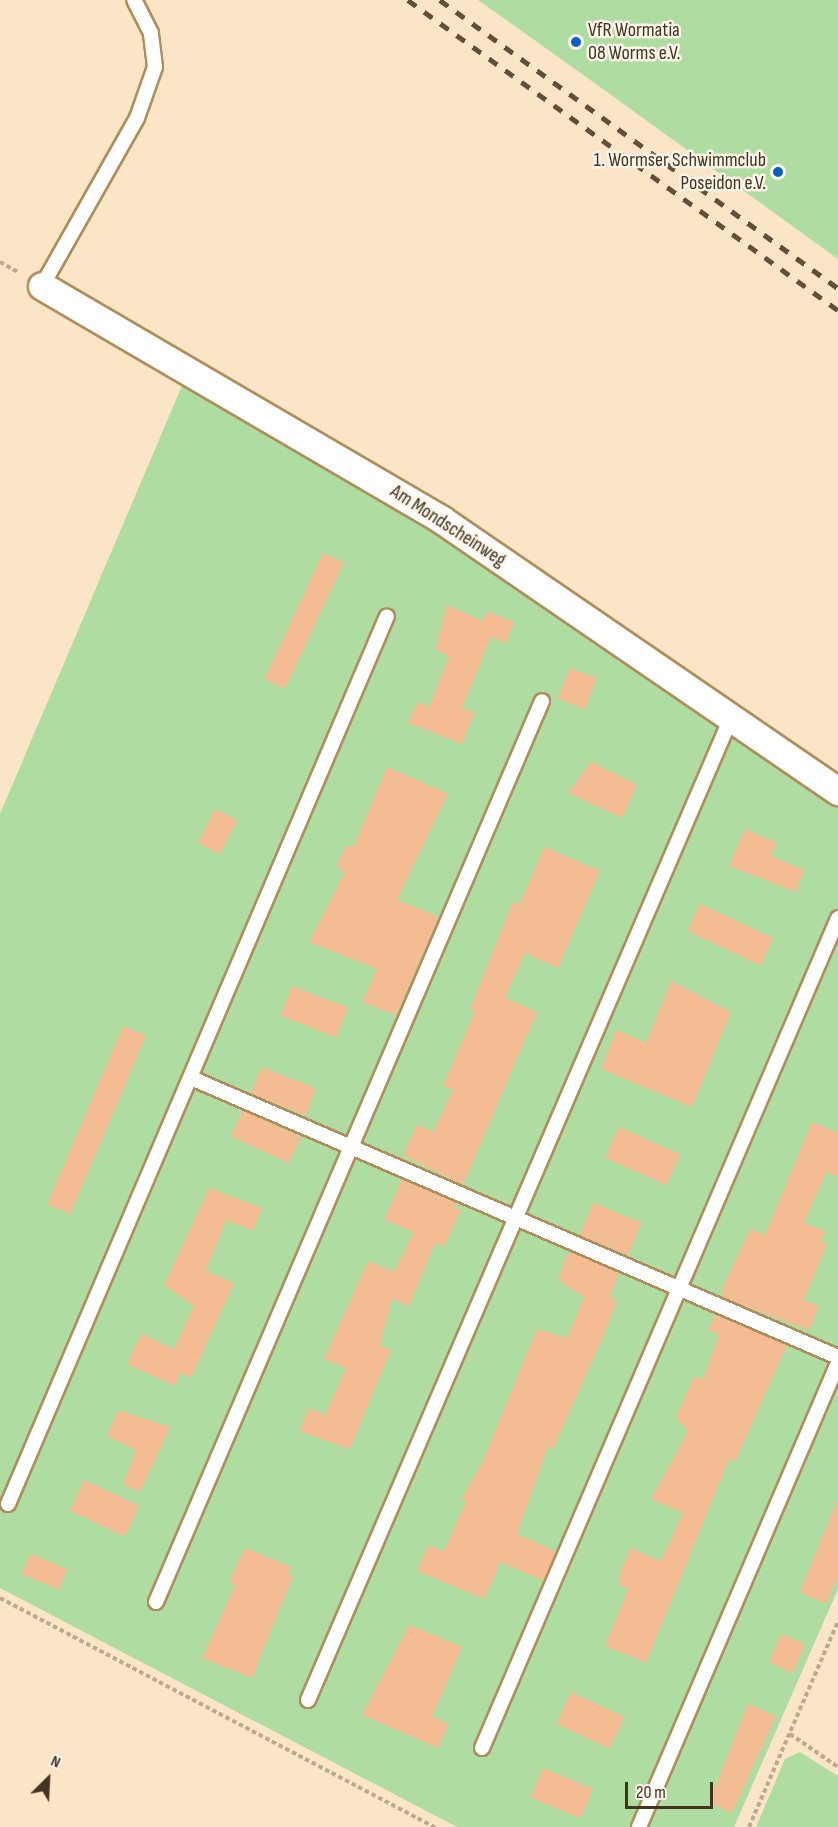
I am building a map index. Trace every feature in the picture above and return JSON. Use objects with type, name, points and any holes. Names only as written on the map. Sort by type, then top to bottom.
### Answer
[{"type":"street","name":"Am Mondscheinweg","points":[[42,286],[405,497],[838,791]]},
{"type":"lane","points":[[42,286],[137,118],[155,67],[151,33],[134,0]]},
{"type":"lane","points":[[9,1504],[387,616]]},
{"type":"lane","points":[[156,1602],[542,701]]},
{"type":"lane","points":[[308,1700],[514,1217],[731,718]]},
{"type":"lane","points":[[482,1748],[838,918]]},
{"type":"lane","points":[[191,1078],[351,1149],[838,1357]]},
{"type":"lane","points":[[639,1827],[838,1363]]},
{"type":"path","points":[[0,1598],[435,1827]]},
{"type":"path","points":[[748,1827],[838,1621]]},
{"type":"path","points":[[790,1734],[838,1767]]},
{"type":"green space","name":"1. Wormser Schwimmclub Poseidon e.V.","points":[[478,0],[838,0],[838,259],[596,84]]},
{"type":"green space","points":[[184,381],[366,484],[838,800],[838,1589],[734,1827],[457,1827],[0,1588],[0,814]]},
{"type":"green space","points":[[800,1752],[838,1776],[838,1827],[756,1827],[785,1759]]},
{"type":"building","points":[[323,553],[344,563],[285,689],[264,679]]},
{"type":"building","points":[[447,605],[483,621],[487,611],[514,622],[506,643],[491,637],[462,708],[475,713],[462,744],[408,723],[417,702],[429,707],[449,656],[435,650]]},
{"type":"building","points":[[570,668],[597,679],[585,709],[558,699]]},
{"type":"building","points":[[591,762],[637,785],[622,818],[568,793]]},
{"type":"building","points":[[387,767],[448,794],[397,900],[439,917],[396,1015],[362,1002],[377,969],[309,942],[344,874],[337,865],[346,846],[354,846]]},
{"type":"building","points":[[215,809],[237,820],[220,854],[198,843]]},
{"type":"building","points":[[745,829],[777,843],[771,856],[804,870],[796,892],[729,866]]},
{"type":"building","points":[[544,847],[600,871],[558,968],[525,953],[505,998],[537,1012],[463,1185],[403,1155],[417,1125],[433,1132],[453,1090],[443,1086],[475,1011],[470,1009],[513,901],[520,904]]},
{"type":"building","points":[[700,904],[773,938],[761,965],[687,931]]},
{"type":"building","points":[[671,981],[731,1012],[692,1107],[601,1069],[616,1030],[646,1043]]},
{"type":"building","points":[[292,986],[348,1008],[337,1037],[281,1016]]},
{"type":"building","points":[[123,1026],[146,1036],[70,1214],[47,1205]]},
{"type":"building","points":[[261,1067],[316,1088],[306,1115],[251,1094]]},
{"type":"building","points":[[243,1110],[301,1137],[289,1163],[231,1136]]},
{"type":"building","points":[[812,1122],[838,1133],[838,1177],[826,1172],[804,1223],[825,1231],[821,1241],[827,1244],[804,1300],[819,1306],[809,1330],[723,1298],[722,1289],[750,1229],[765,1235]]},
{"type":"building","points":[[619,1127],[680,1154],[666,1185],[605,1158]]},
{"type":"building","points":[[402,1179],[456,1202],[454,1207],[461,1210],[444,1247],[435,1243],[409,1306],[392,1299],[380,1345],[391,1350],[350,1449],[299,1431],[309,1408],[325,1415],[346,1368],[324,1359],[368,1261],[394,1272],[414,1232],[384,1220]]},
{"type":"building","points":[[209,1188],[262,1208],[253,1231],[226,1220],[206,1271],[234,1283],[191,1378],[180,1373],[175,1386],[127,1364],[141,1334],[174,1349],[194,1306],[164,1285]]},
{"type":"building","points":[[593,1203],[641,1222],[628,1255],[580,1235]]},
{"type":"building","points":[[573,1253],[619,1272],[610,1297],[617,1300],[603,1337],[553,1449],[548,1447],[517,1534],[556,1552],[544,1581],[500,1562],[485,1599],[417,1571],[428,1545],[444,1551],[466,1501],[461,1499],[482,1463],[537,1329],[567,1338],[584,1297],[558,1280],[567,1255]]},
{"type":"building","points":[[716,1314],[787,1345],[735,1462],[729,1459],[646,1663],[605,1646],[628,1589],[619,1585],[620,1573],[631,1548],[661,1561],[683,1513],[651,1499],[688,1431],[676,1418],[694,1376],[703,1380],[719,1335],[708,1330]]},
{"type":"building","points":[[118,1410],[170,1427],[140,1492],[123,1484],[136,1450],[107,1436]]},
{"type":"building","points":[[84,1480],[139,1506],[125,1537],[70,1511]]},
{"type":"building","points":[[837,1501],[838,1575],[826,1604],[800,1592]]},
{"type":"building","points":[[245,1548],[291,1567],[288,1574],[293,1576],[252,1678],[202,1658],[235,1585],[229,1582]]},
{"type":"building","points":[[30,1554],[67,1569],[59,1589],[22,1574]]},
{"type":"building","points":[[409,1625],[462,1647],[432,1717],[449,1724],[438,1748],[362,1715]]},
{"type":"building","points":[[781,1634],[805,1644],[793,1673],[769,1663]]},
{"type":"building","points":[[571,1692],[624,1717],[610,1749],[556,1724]]},
{"type":"building","points":[[748,1704],[776,1716],[732,1813],[709,1803]]},
{"type":"building","points":[[543,1768],[593,1789],[580,1819],[530,1797]]},
{"type":"railway","points":[[408,0],[838,310]]},
{"type":"railway","points":[[440,0],[838,288]]},
{"type":"place","name":"VfR Wormatia 08 Worms e.V.","points":[[576,42]]},
{"type":"place","name":"1. Wormser Schwimmclub Poseidon e.V.","points":[[778,172]]}]
